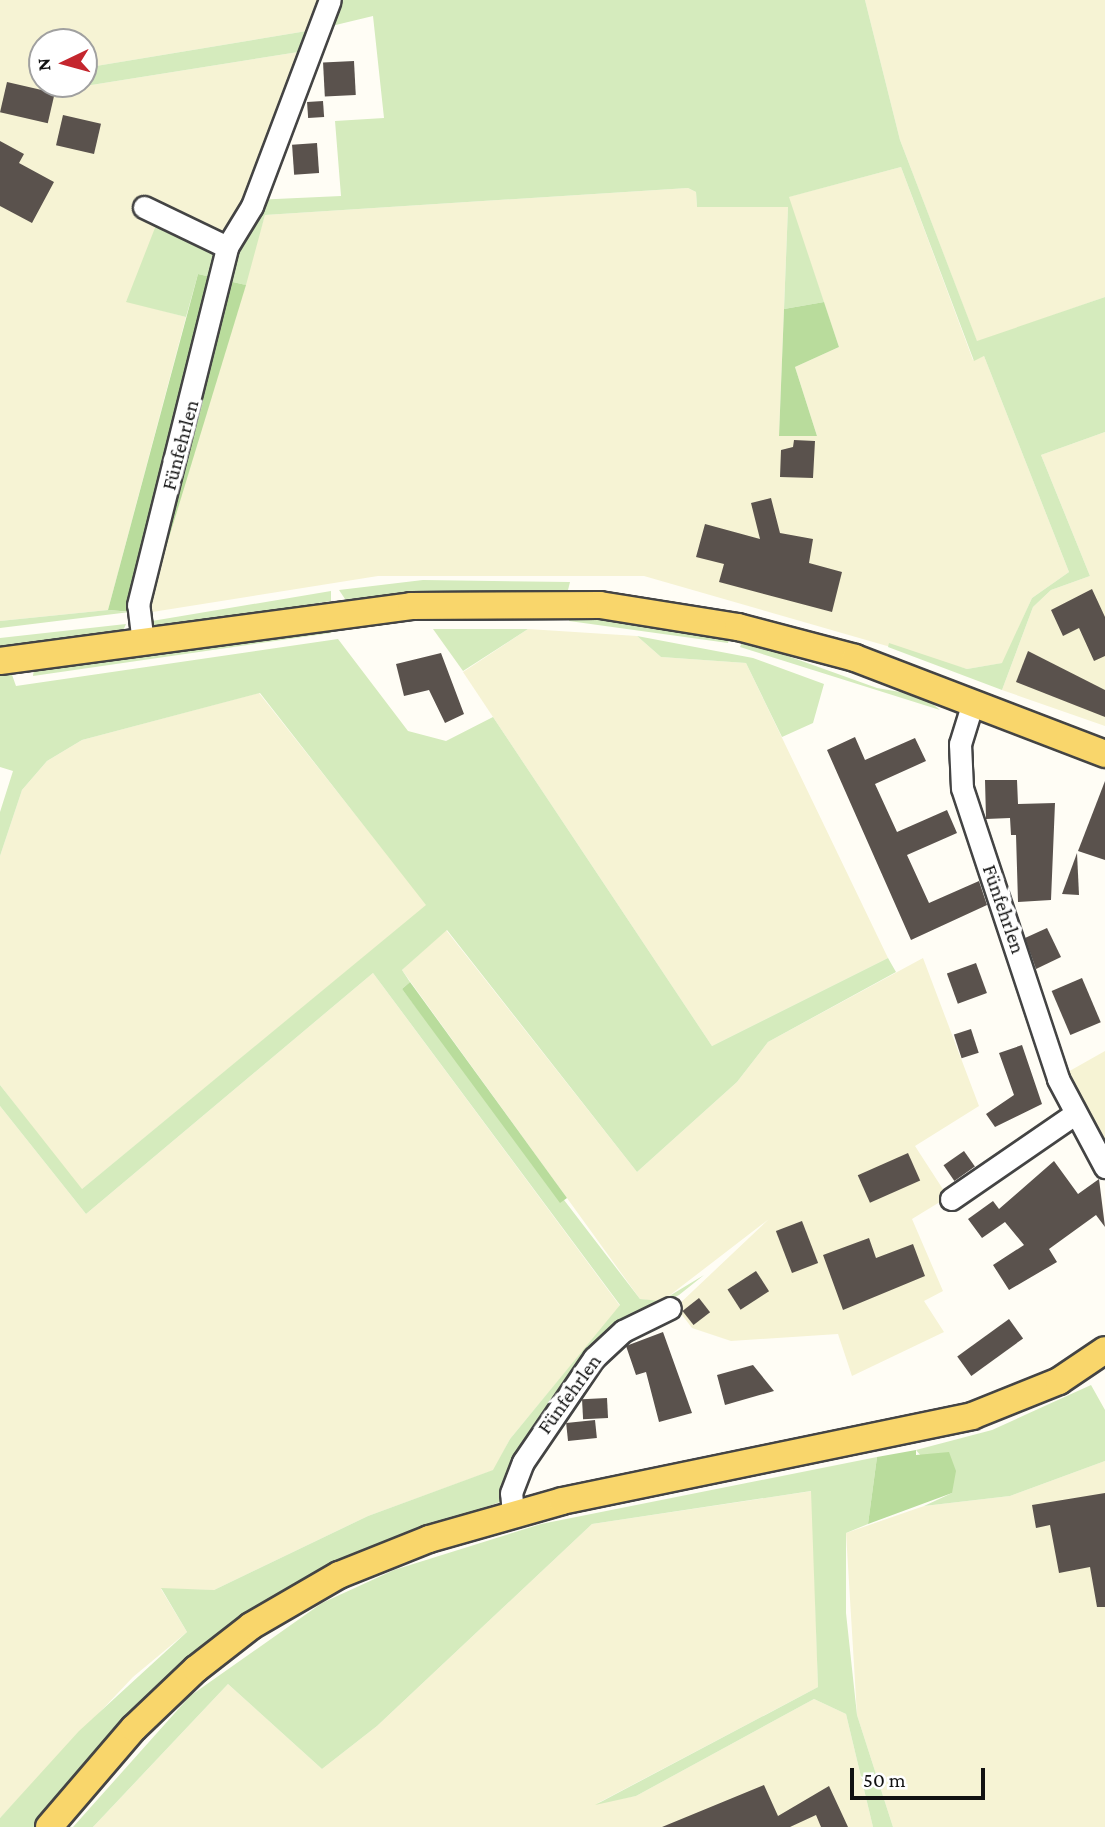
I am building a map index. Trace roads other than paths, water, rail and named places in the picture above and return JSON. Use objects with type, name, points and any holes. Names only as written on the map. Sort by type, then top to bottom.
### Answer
[{"type":"main road","points":[[0,661],[411,606],[587,604],[779,637],[973,702],[1105,754]]},
{"type":"main road","points":[[49,1827],[156,1705],[251,1626],[377,1558],[513,1514],[951,1422],[1031,1395],[1105,1350]]},
{"type":"street","name":"Fünfehrlen","points":[[143,643],[138,605],[228,247],[252,206],[330,0]]},
{"type":"street","points":[[144,207],[228,247]]},
{"type":"street","name":"Fünfehrlen","points":[[973,702],[960,744],[962,788],[1073,1115],[1105,1167]]},
{"type":"street","points":[[951,1199],[1073,1115]]},
{"type":"street","name":"Fünfehrlen","points":[[513,1514],[511,1493],[523,1462],[594,1358],[623,1331],[670,1308]]}]
